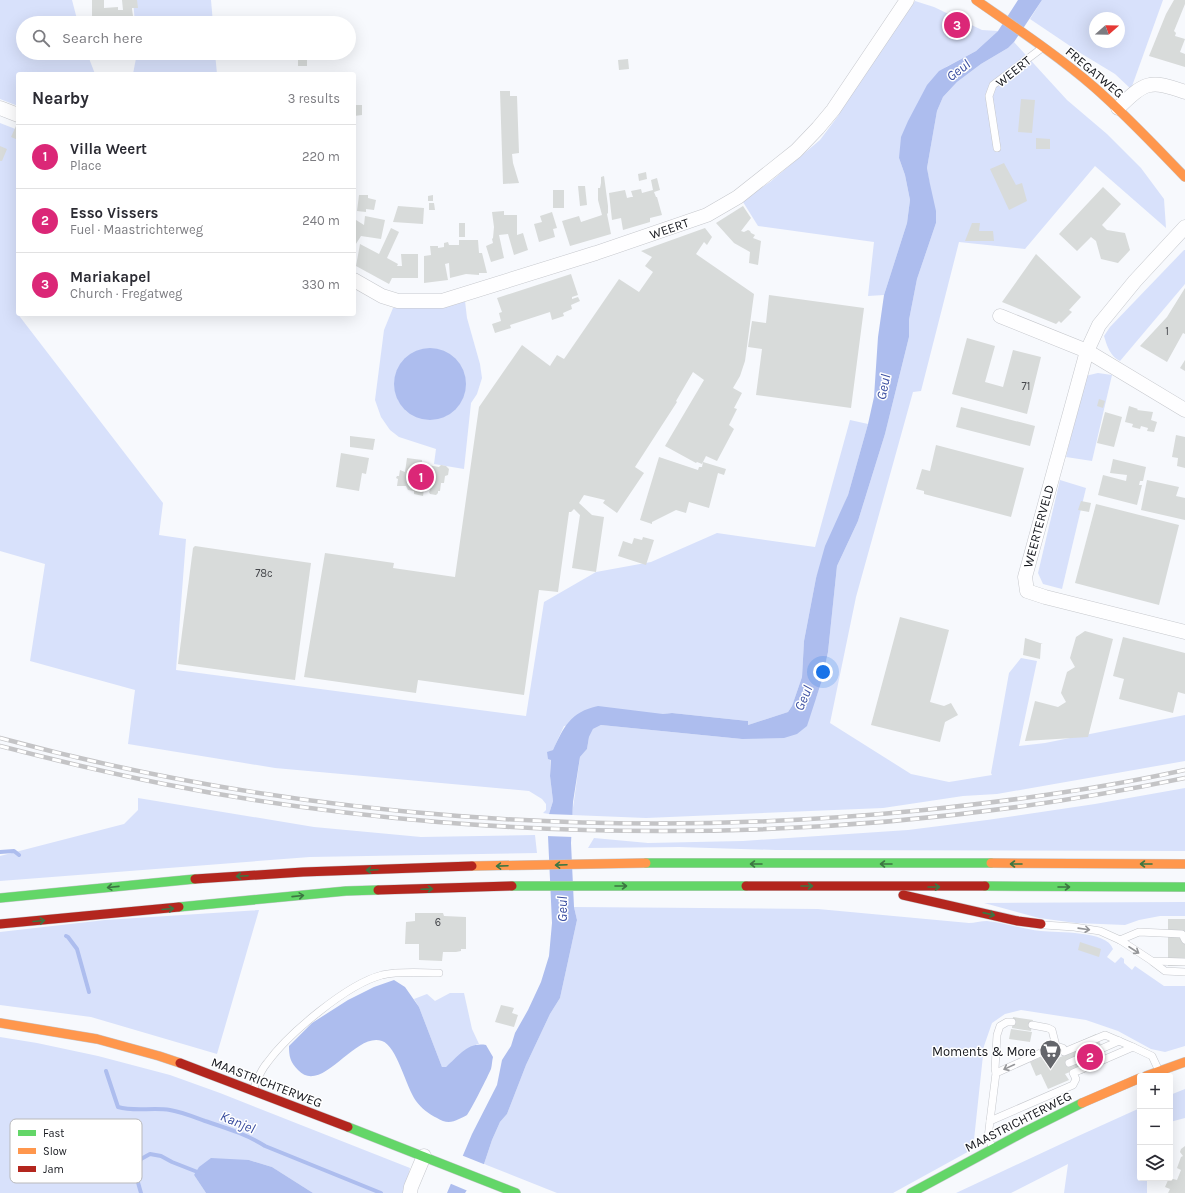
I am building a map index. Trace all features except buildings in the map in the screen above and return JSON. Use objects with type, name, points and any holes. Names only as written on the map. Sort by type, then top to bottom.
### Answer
[{"type":"main road","name":"FREGATWEG","points":[[976,0],[1044,46],[1081,75],[1118,108],[1185,177]]},
{"type":"main road","points":[[0,898],[194,879],[302,872],[541,865],[1185,864]]},
{"type":"main road","points":[[0,924],[346,891],[582,885],[1185,888]]},
{"type":"main road","points":[[867,887],[1041,924]]},
{"type":"main road","name":"MAASTRICHTERWEG","points":[[0,1023],[97,1039],[159,1056],[253,1090],[516,1193]]},
{"type":"main road","points":[[1154,1073],[1185,1062]]},
{"type":"main road","name":"MAASTRICHTERWEG","points":[[911,1193],[1051,1118],[1114,1088],[1137,1079]]},
{"type":"street","name":"WEERT","points":[[356,281],[382,296],[398,301],[442,301],[596,253],[707,215],[738,197],[796,151],[818,128],[833,110],[905,3]]},
{"type":"street","points":[[1118,108],[1138,90],[1152,84],[1161,84],[1185,92]]},
{"type":"street","points":[[0,108],[16,114]]},
{"type":"street","name":"WEERTERVELD","points":[[1185,227],[1136,281],[1099,325],[1087,351],[1025,577],[1027,591],[1045,597],[1185,632]]},
{"type":"street","points":[[1000,316],[1087,351],[1185,410]]},
{"type":"street","points":[[410,1193],[424,1156]]},
{"type":"lane","name":"WEERT","points":[[997,148],[989,96],[993,85],[1044,46]]},
{"type":"lane","points":[[1041,924],[1095,930],[1120,940],[1165,971],[1185,972]]},
{"type":"lane","points":[[1120,940],[1139,932],[1182,934],[1185,940]]},
{"type":"lane","points":[[1152,961],[1185,962]]},
{"type":"lane","points":[[253,1090],[266,1063],[279,1048],[303,1025],[349,990],[362,983],[381,976],[396,973],[439,973]]},
{"type":"lane","points":[[993,1148],[988,1138],[996,1073],[994,1068],[997,1035],[1000,1026],[1007,1022],[1012,1022]]},
{"type":"lane","points":[[1032,1025],[1052,1030],[1056,1046]]},
{"type":"lane","points":[[1064,1052],[1105,1036],[1152,1056],[1159,1071]]},
{"type":"lane","points":[[1069,1063],[1119,1041]]},
{"type":"lane","points":[[990,1121],[1073,1085],[1076,1079],[1063,1048],[1056,1046],[996,1073]]},
{"type":"lane","points":[[1074,1073],[1133,1047]]},
{"type":"shaded area","points":[[0,0],[72,0],[76,16],[16,16],[16,60],[90,60],[94,72],[16,72],[16,105],[0,99]]},
{"type":"shaded area","points":[[133,0],[211,0],[212,16],[134,16]]},
{"type":"shaded area","points":[[1042,0],[1163,0],[1131,89],[1115,74],[1030,19]]},
{"type":"shaded area","points":[[915,1],[934,7],[982,30],[998,31],[976,51],[946,67],[899,158],[905,175],[910,200],[907,223],[884,295],[868,296],[874,242],[758,226],[743,202],[770,182],[820,140],[838,116],[845,100]]},
{"type":"shaded area","points":[[1014,42],[1067,100],[1107,134],[1141,168],[1164,199],[1166,228],[1095,166],[1025,249],[959,242],[921,391],[913,392],[856,597],[830,723],[911,774],[949,782],[992,775],[991,773],[1009,673],[1021,658],[1037,661],[1019,746],[1045,743],[1185,715],[1185,761],[997,794],[963,796],[883,808],[646,818],[572,815],[580,757],[587,749],[589,737],[593,729],[601,725],[742,739],[816,698],[822,680],[828,652],[837,566],[858,521],[885,434],[909,337],[909,320],[917,279],[936,223],[927,168],[937,111],[943,97],[957,82],[981,64],[1008,48]]},
{"type":"shaded area","points":[[136,60],[216,60],[217,72],[133,72]]},
{"type":"shaded area","points":[[0,123],[16,129],[16,316],[19,316],[163,503],[159,535],[186,539],[176,670],[526,716],[544,602],[596,572],[651,562],[717,533],[815,547],[850,420],[868,424],[848,495],[816,578],[804,641],[802,677],[792,706],[788,712],[748,725],[748,721],[672,713],[564,726],[553,750],[551,751],[550,776],[553,801],[549,814],[543,813],[546,810],[546,804],[542,799],[529,791],[275,768],[128,744],[135,690],[30,661],[45,564],[0,551]]},
{"type":"shaded area","points":[[1184,250],[1185,284],[1120,361],[1111,354],[1104,336],[1110,327]]},
{"type":"shaded area","points":[[465,301],[467,318],[480,364],[482,378],[477,394],[471,403],[464,469],[434,464],[436,449],[399,437],[390,430],[381,417],[375,400],[384,330],[393,308]],"holes":[[[464,394],[458,406],[446,416],[435,419],[406,411],[398,400]]]},
{"type":"shaded area","points":[[1098,373],[1112,375],[1092,461],[1066,457],[1085,376]]},
{"type":"shaded area","points":[[1060,480],[1086,488],[1062,589],[1043,584],[1038,573]]},
{"type":"shaded area","points":[[1185,788],[1185,851],[776,850],[679,847],[588,848],[594,838],[648,843],[743,841],[908,830],[1095,804]]},
{"type":"shaded area","points":[[138,798],[314,827],[421,837],[535,835],[537,853],[310,857],[0,881],[0,856],[124,824],[138,810]]},
{"type":"shaded area","points":[[1185,902],[1185,916],[1160,916],[1139,920],[1125,925],[1076,923],[1039,918],[984,903]]},
{"type":"shaded area","points":[[574,907],[818,909],[969,923],[987,921],[1048,932],[1092,935],[1109,943],[1113,949],[1107,957],[1115,963],[1121,957],[1124,959],[1124,963],[1132,970],[1135,966],[1164,986],[1185,986],[1185,1046],[1165,1052],[1151,1049],[1118,1031],[1086,1020],[1021,1010],[1005,1014],[992,1023],[984,1046],[973,1149],[893,1193],[557,1193],[484,1164],[492,1140],[500,1122],[507,1114],[526,1065],[550,1014],[560,998],[577,920]]},
{"type":"shaded area","points":[[259,910],[217,1054],[91,1017],[0,1005],[0,932],[105,920]]},
{"type":"shaded area","points":[[450,993],[464,993],[472,1029],[479,1044],[446,1067],[442,1067],[419,1007],[414,999],[427,994],[435,1001]]},
{"type":"shaded area","points":[[0,1037],[98,1056],[170,1075],[220,1093],[410,1168],[405,1193],[313,1193],[272,1167],[249,1160],[194,1175],[206,1193],[0,1193]]},
{"type":"shaded area","points":[[1185,1089],[1185,1118],[1173,1121],[1173,1109],[1173,1094]]},
{"type":"shaded area","points":[[1137,1109],[1137,1181],[1147,1181],[1147,1193],[1064,1193],[1068,1164],[1011,1193],[956,1193]]},
{"type":"water","name":"Geul","points":[[1018,0],[1042,0],[1014,42],[1008,48],[981,64],[957,82],[943,97],[937,111],[927,168],[936,211],[936,223],[917,279],[909,320],[909,337],[885,434],[858,521],[837,566],[828,652],[822,680],[807,726],[797,734],[784,738],[742,739],[601,725],[593,729],[589,737],[587,749],[580,757],[573,802],[571,843],[574,907],[577,920],[560,998],[550,1014],[526,1065],[507,1114],[500,1122],[492,1140],[484,1164],[465,1193],[447,1193],[472,1134],[497,1085],[502,1060],[511,1046],[515,1033],[541,982],[549,956],[552,923],[548,836],[549,814],[553,801],[550,776],[551,760],[548,759],[547,752],[553,750],[561,734],[574,716],[598,706],[663,714],[672,713],[748,721],[748,725],[788,712],[792,706],[802,677],[804,641],[816,578],[825,546],[848,495],[874,397],[878,337],[884,295],[907,223],[910,200],[905,175],[899,158],[901,137],[927,85],[939,71],[976,51],[998,31]]},
{"type":"water","points":[[430,348],[450,354],[460,364],[466,384],[460,404],[450,414],[430,420],[410,414],[400,404],[394,384],[400,364],[410,354]]},
{"type":"water","points":[[394,980],[405,987],[419,1007],[442,1067],[446,1067],[468,1048],[479,1045],[486,1045],[493,1057],[491,1069],[467,1115],[451,1122],[445,1122],[425,1111],[412,1095],[397,1058],[387,1044],[382,1041],[372,1040],[361,1045],[328,1070],[317,1075],[307,1076],[298,1070],[292,1062],[289,1046],[312,1023],[348,1000],[374,987]]},
{"type":"water","points":[[211,1158],[249,1160],[272,1167],[313,1193],[206,1193],[194,1175],[199,1167]]},
{"type":"pier","points":[[547,814],[574,815],[573,837],[546,836]]},
{"type":"pier","points":[[461,1155],[486,1165],[468,1191],[449,1183]]},
{"type":"waterway","name":"Kanjel","points":[[0,852],[14,851],[19,855]]},
{"type":"waterway","name":"Kanjel","points":[[66,936],[77,949],[89,992]]},
{"type":"waterway","name":"Kanjel","points":[[106,1071],[118,1107],[131,1109],[164,1109],[188,1115],[251,1138],[265,1146],[381,1193]]},
{"type":"waterway","name":"Kanjel","points":[[142,1158],[150,1154],[161,1156],[200,1173]]},
{"type":"waterway","name":"Kanjel","points":[[138,1183],[141,1193]]},
{"type":"railway","points":[[0,738],[113,766],[227,788],[343,805],[459,816],[575,822],[692,823],[808,819],[924,810],[1055,794],[1185,770]]},
{"type":"railway","points":[[0,746],[164,784],[300,807],[438,822],[532,828],[625,831],[813,827],[907,820],[1000,809],[1093,795],[1185,778]]},
{"type":"traffic: fast","points":[[646,863],[991,863]]},
{"type":"traffic: fast","points":[[0,898],[195,879]]},
{"type":"traffic: fast","points":[[512,886],[746,886]]},
{"type":"traffic: fast","points":[[985,886],[1185,887]]},
{"type":"traffic: fast","points":[[179,907],[346,891],[378,890]]},
{"type":"traffic: fast","points":[[911,1193],[1024,1132],[1082,1103]]},
{"type":"traffic: fast","points":[[348,1127],[516,1193]]},
{"type":"traffic: slow","points":[[976,0],[1080,75],[1129,120],[1185,177]]},
{"type":"traffic: slow","points":[[472,866],[646,863]]},
{"type":"traffic: slow","points":[[991,863],[1185,864]]},
{"type":"traffic: slow","points":[[0,1023],[97,1039],[180,1063]]},
{"type":"traffic: slow","points":[[1154,1073],[1185,1062]]},
{"type":"traffic: slow","points":[[1082,1103],[1137,1079]]},
{"type":"traffic: jam","points":[[195,879],[303,872],[472,866]]},
{"type":"traffic: jam","points":[[378,890],[512,886]]},
{"type":"traffic: jam","points":[[746,886],[985,886]]},
{"type":"traffic: jam","points":[[903,895],[1018,921],[1041,924]]},
{"type":"traffic: jam","points":[[0,924],[179,907]]},
{"type":"traffic: jam","points":[[180,1063],[348,1127]]},
{"type":"place","name":"Mariakapel","points":[[957,25]]},
{"type":"place","name":"Villa Weert","points":[[421,477]]},
{"type":"place","name":"Esso Vissers","points":[[1090,1057]]},
{"type":"place","name":"Moments & More","points":[[1051,1070]]}]
